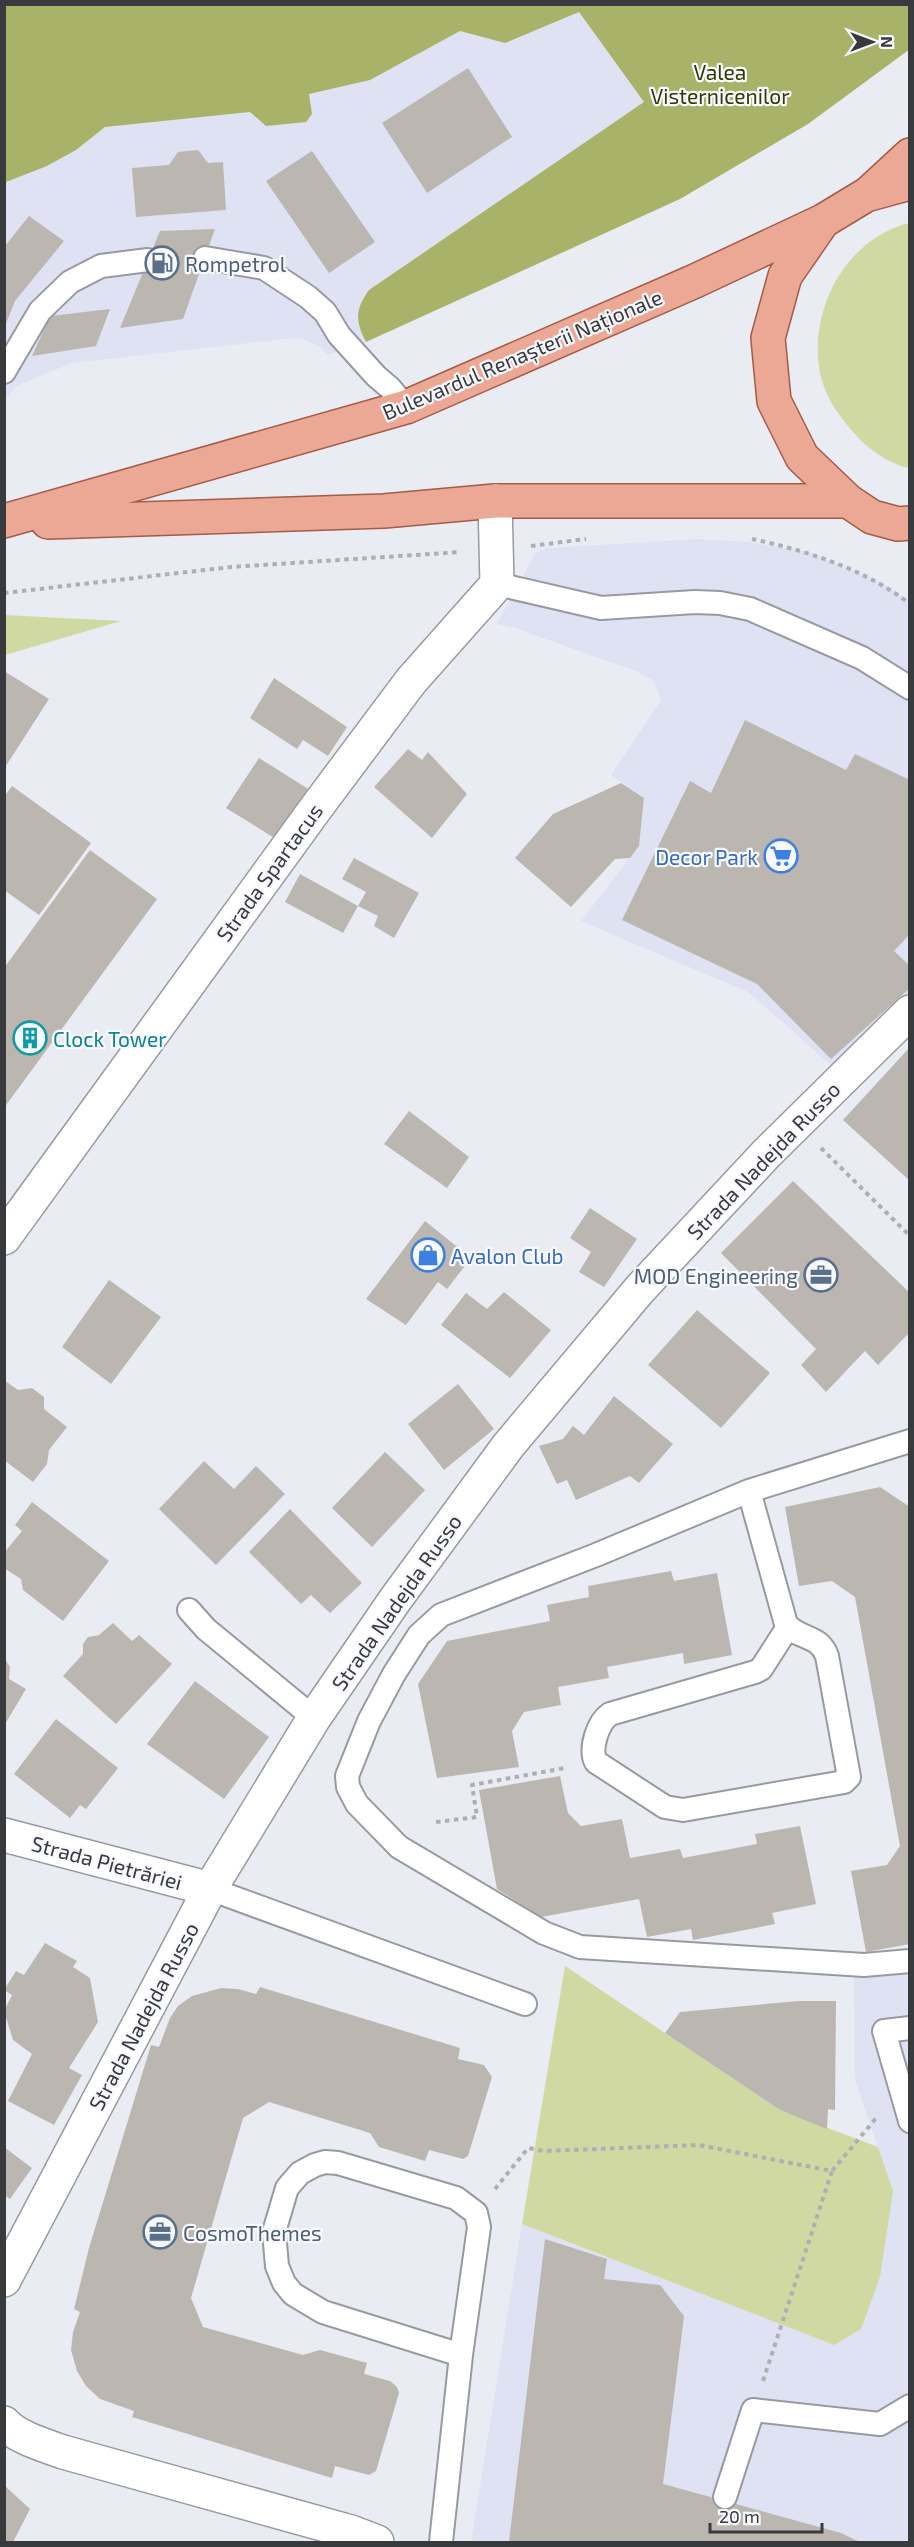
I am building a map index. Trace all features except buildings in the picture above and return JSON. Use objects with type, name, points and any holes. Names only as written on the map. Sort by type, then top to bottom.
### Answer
[{"type":"main road","points":[[866,195],[909,155]]},
{"type":"main road","points":[[866,195],[909,183]]},
{"type":"main road","name":"Bulevardul Renașterii Naționale","points":[[4,522],[406,407],[695,281],[823,221],[866,195]]},
{"type":"main road","points":[[823,221],[785,276],[768,338],[774,400],[802,458],[848,501],[872,516],[906,527]]},
{"type":"main road","name":"Bulevardul Renașterii Naționale","points":[[4,522],[384,511],[495,501],[848,501]]},
{"type":"street","points":[[495,501],[498,549],[497,584]]},
{"type":"street","name":"Strada Spartacus","points":[[4,1238],[411,681],[497,584]]},
{"type":"street","name":"Strada Nadejda Russo","points":[[4,2280],[210,1889],[314,1718],[395,1600],[508,1446],[640,1290],[796,1124],[909,1012]]},
{"type":"street","name":"Strada Pietrăriei","points":[[4,1835],[210,1889]]},
{"type":"street","points":[[4,2423],[34,2441],[63,2452],[351,2532],[377,2542]]},
{"type":"lane","points":[[205,258],[264,267],[308,297],[325,312],[339,336],[406,407]]},
{"type":"lane","points":[[4,372],[40,311],[70,282],[101,266],[148,260]]},
{"type":"lane","points":[[497,584],[601,608],[695,602],[720,603],[750,609],[862,658],[909,688]]},
{"type":"lane","points":[[909,1441],[748,1491],[596,1555],[441,1615],[419,1635],[394,1674],[360,1743],[347,1776],[348,1787],[363,1811],[399,1847],[544,1933],[580,1947],[864,1965],[909,1961]]},
{"type":"lane","points":[[748,1491],[788,1627],[821,1643],[824,1648],[850,1773],[847,1780],[683,1810],[665,1807],[596,1762],[592,1751],[605,1717],[755,1672],[761,1669],[788,1627]]},
{"type":"lane","points":[[189,1610],[206,1629],[314,1718]]},
{"type":"lane","points":[[210,1889],[525,2004]]},
{"type":"lane","points":[[909,2028],[884,2031],[909,2121]]},
{"type":"lane","points":[[441,2542],[461,2355],[479,2227],[476,2213],[456,2198],[338,2163],[325,2162],[300,2173],[287,2188],[274,2232],[277,2266],[284,2283],[306,2303],[340,2318],[461,2355]]},
{"type":"lane","points":[[725,2497],[753,2410],[880,2424],[909,2406]]},
{"type":"path","points":[[750,538],[794,548],[847,569],[898,595],[909,604]]},
{"type":"path","points":[[4,593],[231,567],[498,549],[597,539]]},
{"type":"path","points":[[796,1124],[909,1236]]},
{"type":"path","points":[[436,1821],[477,1817],[472,1785],[596,1762]]},
{"type":"path","points":[[753,2410],[832,2171],[900,2088]]},
{"type":"path","points":[[476,2213],[528,2148],[544,2151],[699,2145],[832,2171]]},
{"type":"shaded area","points":[[579,12],[644,102],[369,290],[359,328],[366,342],[328,355],[320,347],[306,340],[293,338],[72,363],[16,386],[5,401],[5,182],[47,166],[76,150],[105,127],[250,112],[266,126],[311,114],[309,94],[370,80],[460,31],[505,43]]},
{"type":"shaded area","name":"Decor Park","points":[[698,539],[749,542],[809,552],[882,583],[909,601],[909,998],[832,1066],[748,992],[581,921],[639,846],[644,798],[611,775],[661,700],[654,681],[638,672],[512,627],[497,624],[536,552],[548,548]]},
{"type":"shaded area","points":[[909,1970],[909,2542],[471,2542],[522,2224],[834,2345],[893,2191],[855,2080],[854,1971]]},
{"type":"green space","name":"Valea Visternicenilor","points":[[5,4],[909,5],[910,49],[808,124],[680,199],[366,342],[358,316],[361,304],[369,290],[644,102],[579,12],[505,43],[460,31],[370,80],[309,94],[312,114],[306,122],[266,126],[250,112],[105,127],[76,150],[47,166],[6,182]]},
{"type":"green space","points":[[910,223],[909,468],[895,464],[873,451],[844,422],[829,399],[822,382],[818,349],[820,325],[826,302],[836,280],[867,244],[887,231]]},
{"type":"green space","points":[[5,615],[121,621],[5,655]]},
{"type":"green space","points":[[565,1966],[780,2110],[878,2147],[893,2191],[880,2277],[861,2329],[834,2345],[522,2224]]},
{"type":"place","name":"Rompetrol","points":[[162,263]]},
{"type":"place","name":"Decor Park","points":[[781,856]]},
{"type":"place","name":"Clock Tower","points":[[30,1038]]},
{"type":"place","name":"Avalon Club","points":[[428,1255]]},
{"type":"place","name":"MOD Engineering","points":[[821,1275]]},
{"type":"place","name":"CosmoThemes","points":[[160,2232]]}]
